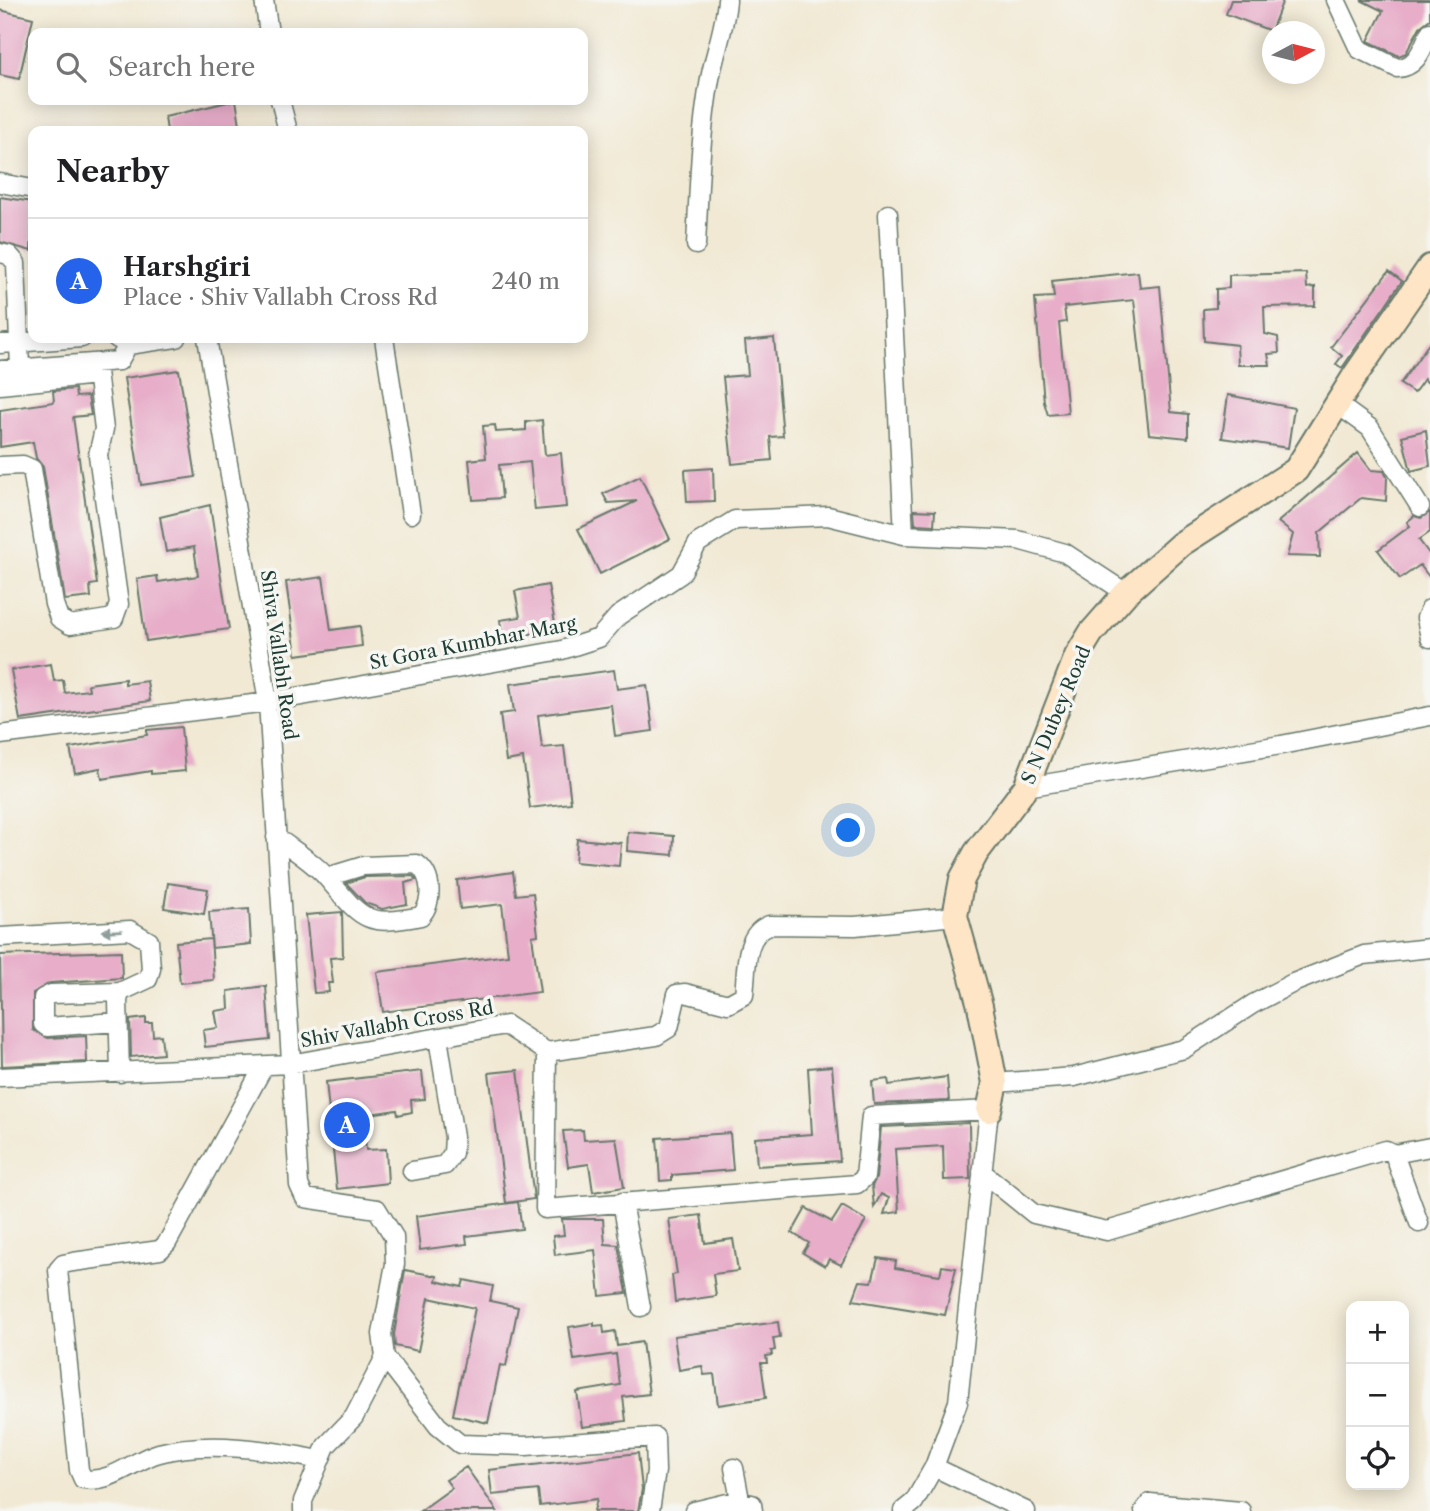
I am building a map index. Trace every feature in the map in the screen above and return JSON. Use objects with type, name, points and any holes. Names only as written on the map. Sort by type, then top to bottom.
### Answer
[{"type":"street","points":[[264,0],[268,28]]},
{"type":"street","points":[[696,245],[710,78],[726,21],[727,0]]},
{"type":"street","points":[[1336,0],[1359,49],[1397,68],[1404,68],[1416,60],[1430,32]]},
{"type":"street","points":[[281,105],[287,126]]},
{"type":"street","points":[[0,183],[28,188]]},
{"type":"street","points":[[888,214],[904,535]]},
{"type":"street","points":[[0,253],[9,255],[16,263],[9,343],[20,369]]},
{"type":"street","name":"S N Dubey Road","points":[[989,1110],[995,1083],[980,1006],[955,916],[962,879],[976,853],[1026,787],[1069,685],[1077,656],[1091,633],[1126,593],[1181,544],[1296,470],[1337,404],[1430,267]]},
{"type":"street","points":[[9,343],[28,342]]},
{"type":"street","points":[[0,385],[96,369],[118,361],[131,343]]},
{"type":"street","name":"Shiva Vallabh Road","points":[[208,343],[268,702],[299,1185],[305,1198],[377,1209],[394,1237],[395,1264],[382,1334],[385,1357]]},
{"type":"street","points":[[385,343],[411,514]]},
{"type":"street","points":[[0,370],[96,369]]},
{"type":"street","points":[[0,466],[23,465],[33,469],[54,604],[60,618],[70,625],[114,618],[118,604],[98,455],[104,429],[96,369]]},
{"type":"street","points":[[1337,404],[1370,428],[1420,507]]},
{"type":"street","name":"St Gora Kumbhar Marg","points":[[268,702],[562,650],[599,638],[618,616],[681,574],[698,543],[735,520],[828,516],[904,535],[1018,540],[1066,553],[1126,593]]},
{"type":"street","points":[[1430,609],[1426,618],[1430,638]]},
{"type":"street","points":[[0,735],[268,702]]},
{"type":"street","points":[[1026,787],[1281,745],[1430,716]]},
{"type":"street","points":[[276,837],[327,877],[340,895],[374,921],[421,916],[429,903],[427,876],[417,864],[363,866],[327,877]]},
{"type":"street","points":[[903,1511],[914,1502],[934,1466],[958,1402],[989,1110],[871,1116],[865,1177],[857,1184],[545,1209],[547,1052],[664,1033],[677,994],[685,993],[729,1004],[739,1000],[744,995],[750,941],[758,929],[769,925],[855,926],[955,916]]},
{"type":"street","points":[[0,937],[131,930],[139,933],[149,941],[152,969],[148,979],[120,992],[51,994],[43,998],[43,1024],[47,1027],[117,1022]]},
{"type":"street","points":[[995,1083],[1074,1077],[1184,1049],[1253,1004],[1305,979],[1364,955],[1430,948]]},
{"type":"street","points":[[120,992],[117,1022],[120,1073]]},
{"type":"street","name":"Shiv Vallabh Cross Rd","points":[[0,1077],[290,1064],[506,1025],[547,1052]]},
{"type":"street","points":[[412,1171],[445,1165],[453,1153],[454,1137],[438,1038]]},
{"type":"street","points":[[264,1066],[167,1242],[160,1250],[63,1264],[58,1270],[79,1470],[83,1479],[90,1480],[116,1474],[159,1453],[250,1447],[320,1460]]},
{"type":"street","points":[[982,1172],[1034,1214],[1079,1227],[1107,1231],[1386,1150],[1394,1154],[1430,1147]]},
{"type":"street","points":[[1394,1154],[1419,1223]]},
{"type":"street","points":[[622,1202],[641,1307]]},
{"type":"street","points":[[303,1511],[303,1501],[326,1446],[354,1417],[385,1357],[438,1426],[460,1444],[526,1446],[656,1437],[652,1510]]},
{"type":"street","points":[[934,1466],[1026,1511]]},
{"type":"street","points":[[694,1511],[747,1506],[733,1468]]},
{"type":"street","points":[[1144,1511],[1148,1503],[1241,1511]]},
{"type":"building","points":[[1231,0],[1283,0],[1275,21],[1262,21],[1262,28],[1226,14]]},
{"type":"building","points":[[1361,0],[1430,0],[1430,19],[1420,27],[1406,53],[1399,56],[1368,41],[1383,11]]},
{"type":"building","points":[[0,10],[33,18],[31,28],[28,28],[19,79],[0,75]]},
{"type":"building","points":[[215,105],[237,105],[240,126],[166,126],[165,117]]},
{"type":"building","points":[[0,197],[28,201],[28,250],[0,242]]},
{"type":"building","points":[[1389,271],[1402,281],[1342,368],[1336,364],[1342,356],[1331,347]]},
{"type":"building","points":[[1138,272],[1140,288],[1160,286],[1171,412],[1188,414],[1188,438],[1149,434],[1134,300],[1064,307],[1066,322],[1059,323],[1068,413],[1048,415],[1044,402],[1035,298],[1054,297],[1052,281]]},
{"type":"building","points":[[1306,273],[1307,288],[1315,287],[1315,306],[1264,307],[1265,334],[1278,337],[1279,353],[1268,354],[1270,365],[1238,365],[1237,345],[1204,341],[1203,309],[1216,308],[1216,289],[1229,288],[1229,275]]},
{"type":"building","points":[[774,338],[783,436],[770,437],[772,460],[732,464],[723,377],[748,375],[745,341]]},
{"type":"building","points":[[1430,342],[1430,385],[1424,379],[1414,393],[1400,384]]},
{"type":"building","points":[[179,370],[196,477],[141,485],[124,378]]},
{"type":"building","points":[[75,389],[76,397],[88,396],[91,415],[73,417],[97,584],[90,585],[91,597],[65,600],[43,467],[36,458],[33,442],[0,447],[0,410],[54,402],[53,391]]},
{"type":"building","points":[[1228,395],[1294,408],[1288,448],[1222,438]]},
{"type":"building","points":[[542,420],[545,455],[561,453],[566,507],[535,510],[530,462],[499,465],[502,498],[473,500],[469,460],[486,458],[483,426],[495,425],[496,432],[526,430],[526,422]]},
{"type":"building","points":[[1426,430],[1430,466],[1411,471],[1402,436]]},
{"type":"building","points":[[1358,453],[1371,470],[1384,471],[1387,477],[1386,501],[1361,498],[1319,533],[1320,557],[1287,556],[1293,534],[1278,522]]},
{"type":"building","points":[[713,468],[714,501],[687,502],[685,470]]},
{"type":"building","points":[[640,476],[670,539],[600,574],[578,529],[637,501],[608,503],[603,494]]},
{"type":"building","points":[[210,505],[229,629],[146,641],[137,579],[157,576],[158,582],[198,576],[194,547],[166,552],[160,517]]},
{"type":"building","points":[[914,510],[935,511],[934,525],[915,524]]},
{"type":"building","points":[[1430,512],[1430,532],[1419,540],[1430,555],[1430,578],[1420,565],[1400,579],[1378,550],[1410,526],[1407,522],[1414,516],[1421,518]]},
{"type":"building","points":[[323,577],[331,630],[360,626],[362,646],[296,655],[286,582]]},
{"type":"building","points":[[548,585],[556,629],[503,639],[500,620],[520,617],[515,591]]},
{"type":"building","points":[[51,664],[54,681],[63,680],[65,693],[89,690],[88,684],[125,679],[125,684],[147,681],[150,701],[20,720],[11,670]]},
{"type":"building","points":[[614,670],[617,689],[647,685],[653,731],[615,736],[611,705],[538,715],[542,748],[564,746],[571,803],[530,808],[523,758],[506,761],[500,714],[514,712],[510,684]]},
{"type":"building","points":[[181,727],[185,771],[151,774],[151,771],[102,779],[100,768],[75,773],[70,748],[147,735],[147,730]]},
{"type":"building","points":[[628,832],[674,836],[673,855],[627,851]]},
{"type":"building","points":[[577,839],[621,843],[619,866],[575,862]]},
{"type":"building","points":[[513,872],[516,895],[533,893],[538,935],[532,936],[540,992],[383,1012],[377,972],[508,955],[502,904],[460,909],[457,880]]},
{"type":"building","points":[[413,876],[416,880],[405,883],[407,904],[382,909],[365,903],[346,883],[365,877]]},
{"type":"building","points":[[168,883],[208,889],[204,914],[164,908]]},
{"type":"building","points":[[249,909],[251,944],[212,948],[209,912]]},
{"type":"building","points":[[342,912],[343,957],[330,958],[333,983],[328,983],[329,992],[314,993],[306,915]]},
{"type":"building","points":[[211,939],[214,980],[180,983],[176,942]]},
{"type":"building","points":[[121,951],[122,978],[50,983],[33,993],[33,1030],[48,1038],[86,1036],[87,1062],[2,1066],[0,955]]},
{"type":"building","points":[[266,986],[270,1040],[205,1047],[203,1030],[218,1028],[215,1011],[229,1009],[228,991]]},
{"type":"building","points":[[146,1018],[146,1023],[152,1023],[153,1036],[161,1035],[163,1054],[131,1057],[130,1020]]},
{"type":"building","points":[[832,1066],[840,1161],[757,1166],[755,1138],[812,1134],[808,1068]]},
{"type":"building","points":[[518,1070],[534,1199],[506,1203],[489,1073]]},
{"type":"building","points":[[422,1071],[425,1099],[411,1100],[412,1112],[398,1115],[397,1110],[363,1115],[366,1150],[386,1149],[388,1183],[337,1189],[326,1082]]},
{"type":"building","points":[[947,1077],[949,1101],[874,1104],[872,1081],[888,1079],[889,1085]]},
{"type":"building","points":[[969,1123],[970,1179],[944,1180],[943,1146],[895,1149],[899,1212],[884,1214],[889,1198],[881,1194],[874,1207],[872,1186],[876,1178],[881,1127]]},
{"type":"building","points":[[583,1130],[584,1140],[616,1138],[624,1187],[593,1192],[589,1164],[568,1167],[563,1131]]},
{"type":"building","points":[[730,1133],[733,1170],[672,1175],[672,1180],[660,1181],[657,1138]]},
{"type":"building","points":[[518,1202],[522,1229],[466,1236],[467,1244],[420,1250],[416,1216]]},
{"type":"building","points":[[842,1206],[866,1220],[841,1265],[829,1259],[825,1266],[803,1253],[809,1243],[792,1233],[806,1208],[832,1222]]},
{"type":"building","points":[[701,1215],[705,1243],[733,1239],[738,1271],[713,1274],[716,1296],[675,1302],[672,1275],[677,1274],[669,1219]]},
{"type":"building","points":[[562,1219],[603,1219],[605,1244],[618,1245],[627,1293],[600,1296],[595,1250],[555,1255],[553,1236],[564,1235]]},
{"type":"building","points":[[878,1258],[896,1261],[895,1268],[940,1275],[942,1266],[956,1268],[945,1315],[853,1300],[860,1281],[872,1282]]},
{"type":"building","points":[[405,1270],[437,1276],[436,1281],[462,1287],[464,1280],[493,1286],[490,1301],[518,1307],[506,1366],[500,1365],[488,1423],[453,1415],[475,1308],[429,1298],[418,1351],[395,1346],[394,1334]]},
{"type":"building","points":[[778,1322],[780,1337],[773,1338],[775,1350],[771,1351],[772,1355],[766,1356],[767,1363],[761,1363],[766,1398],[718,1405],[714,1374],[704,1375],[702,1366],[679,1370],[674,1336]]},
{"type":"building","points":[[594,1323],[594,1326],[603,1325],[604,1333],[615,1331],[617,1346],[642,1342],[649,1394],[623,1397],[626,1421],[582,1427],[577,1392],[620,1385],[616,1354],[574,1360],[569,1327]]},
{"type":"building","points":[[638,1453],[642,1489],[638,1511],[594,1511],[597,1499],[540,1506],[538,1490],[492,1495],[489,1470]]},
{"type":"building","points":[[466,1467],[497,1511],[420,1511],[452,1488],[446,1480]]},
{"type":"place","name":"Harshgiri","points":[[347,1125]]}]
